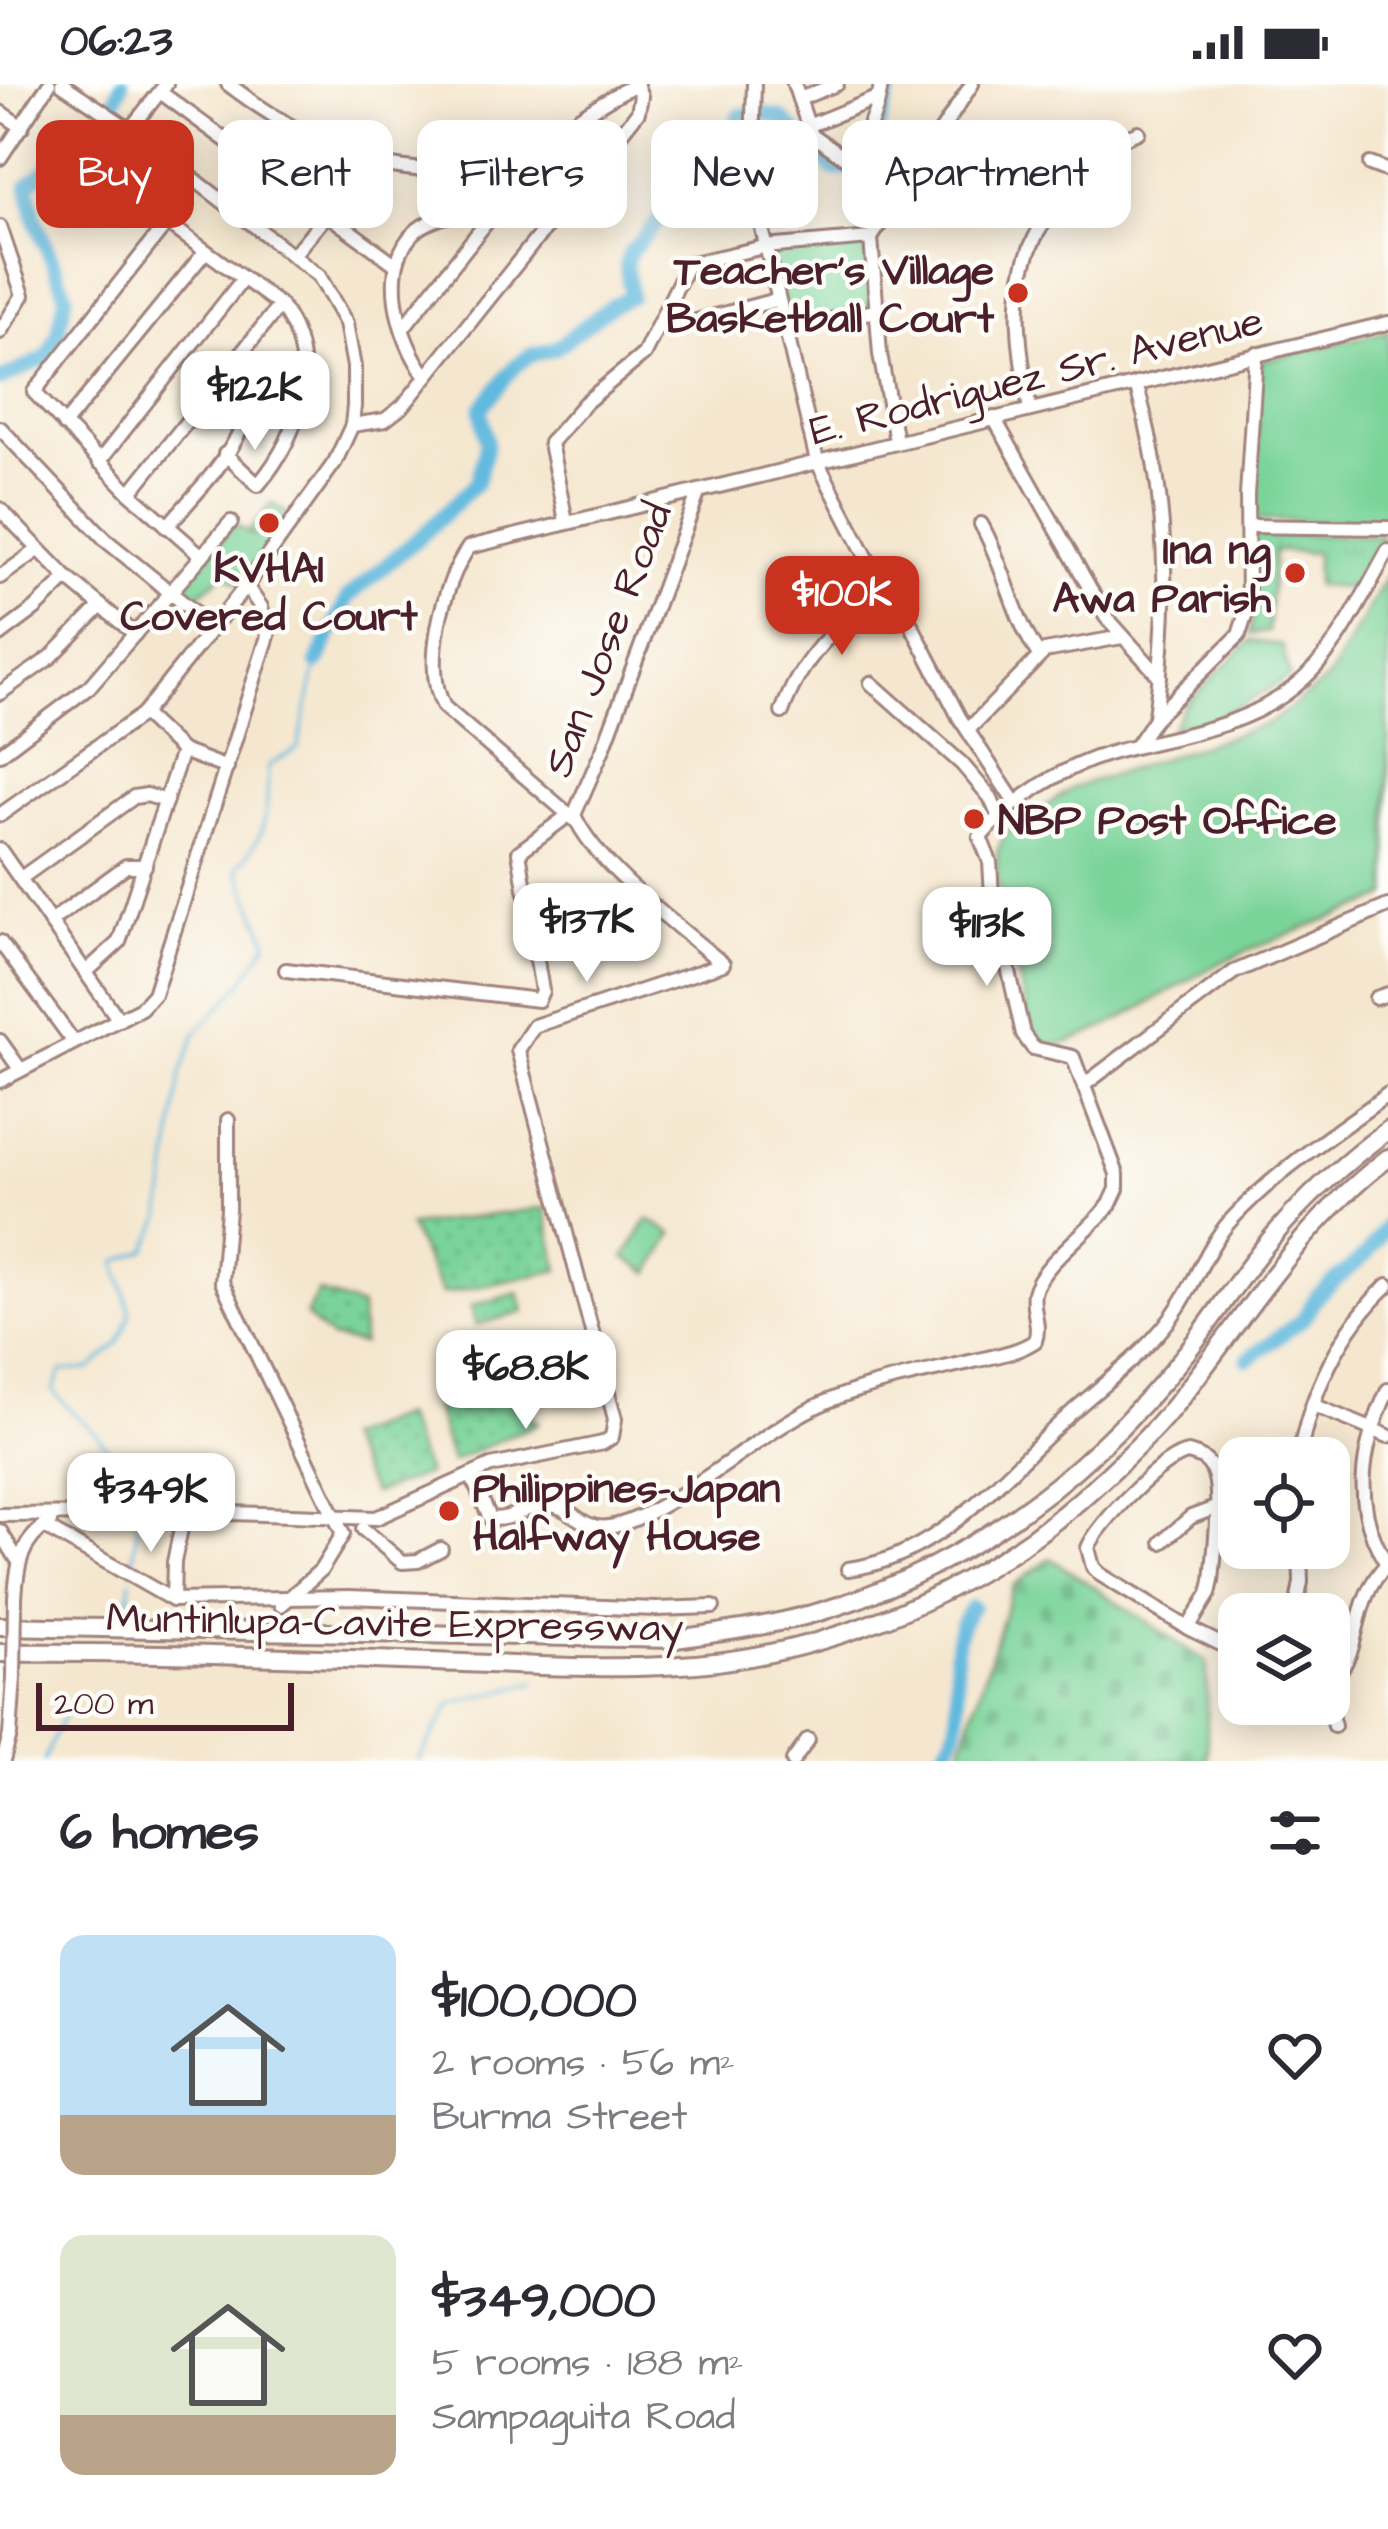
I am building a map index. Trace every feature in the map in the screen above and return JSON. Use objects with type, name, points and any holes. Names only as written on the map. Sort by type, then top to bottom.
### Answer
[{"type":"highway","name":"Muntinlupa-Cavite Expressway","points":[[0,1626],[676,1639],[750,1628],[838,1606],[968,1547],[1026,1510],[1100,1452],[1177,1364],[1274,1235],[1335,1171],[1388,1130]]},
{"type":"highway","name":"Muntinlupa-Cavite Expressway","points":[[0,1653],[668,1666],[775,1649],[870,1624],[969,1578],[1079,1501],[1172,1408],[1312,1226],[1388,1158]]},
{"type":"street","points":[[0,158],[50,84]]},
{"type":"street","points":[[62,84],[116,120]]},
{"type":"street","points":[[228,84],[279,120]]},
{"type":"street","points":[[393,166],[417,170],[486,162],[543,140],[636,84],[641,96],[638,112],[627,126]]},
{"type":"street","points":[[754,84],[751,182],[817,461],[968,730],[1016,803]]},
{"type":"street","points":[[794,84],[806,120]]},
{"type":"street","points":[[799,99],[836,84]]},
{"type":"street","points":[[896,441],[876,311],[872,238],[972,84]]},
{"type":"street","points":[[140,120],[163,88],[218,130]]},
{"type":"street","points":[[818,141],[837,155],[847,156],[863,136],[880,90]]},
{"type":"street","points":[[818,121],[880,90]]},
{"type":"street","points":[[0,112],[22,127]]},
{"type":"street","points":[[1030,410],[1020,357],[1019,303],[1033,245],[1042,224],[1077,188],[1099,151],[1138,132]]},
{"type":"street","points":[[1370,164],[1388,172]]},
{"type":"street","points":[[0,815],[143,713],[246,586],[335,462],[352,425],[354,367],[346,323],[319,276],[194,178]]},
{"type":"street","points":[[0,226],[23,295],[0,332]]},
{"type":"street","points":[[163,228],[34,392],[130,493],[202,556]]},
{"type":"street","points":[[172,228],[280,305],[302,354],[304,376],[294,427],[258,485],[225,454]]},
{"type":"street","points":[[294,254],[315,228]]},
{"type":"street","points":[[346,228],[395,264]]},
{"type":"street","points":[[420,228],[395,264],[395,289],[414,361],[426,376]]},
{"type":"street","points":[[403,328],[481,228]]},
{"type":"street","points":[[352,425],[395,414],[544,228]]},
{"type":"street","points":[[566,521],[552,440],[585,403],[644,354],[688,263],[764,248],[872,238]]},
{"type":"street","points":[[64,425],[205,252]]},
{"type":"street","points":[[99,462],[243,279]]},
{"type":"street","points":[[689,323],[776,301]]},
{"type":"street","points":[[130,493],[280,305]]},
{"type":"street","points":[[784,329],[876,311]]},
{"type":"street","name":"E. Rodriguez Sr. Avenue","points":[[573,817],[444,707],[435,690],[446,589],[473,544],[1388,322]]},
{"type":"street","points":[[1136,746],[1155,718],[1239,635],[1248,607],[1256,354]]},
{"type":"street","points":[[167,527],[246,423],[251,405],[247,371],[240,358]]},
{"type":"street","points":[[1136,384],[1160,476],[1163,604],[1155,718]]},
{"type":"street","points":[[994,418],[1080,573],[1122,637],[1160,677]]},
{"type":"street","points":[[0,428],[108,542],[213,627]]},
{"type":"street","name":"San Jose Road","points":[[471,1475],[512,1459],[603,1443],[612,1437],[615,1425],[519,1045],[534,1026],[723,964],[655,907],[573,817],[699,491]]},
{"type":"street","points":[[2,513],[67,578],[135,634]]},
{"type":"street","points":[[0,754],[89,687],[230,522]]},
{"type":"street","points":[[981,524],[998,555],[1028,640],[1039,655]]},
{"type":"street","points":[[1248,526],[1388,528]]},
{"type":"street","points":[[0,577],[38,550]]},
{"type":"street","points":[[286,1601],[322,1570],[343,1534],[471,1475],[490,1518],[510,1518],[546,1504],[585,1526],[609,1527],[680,1493],[817,1406],[1035,1341],[1039,1328],[1034,1299],[1039,1280],[1102,1215],[1117,1189],[1115,1164],[1073,1057],[1033,1048],[1023,1034],[980,837],[1016,803],[1069,770],[1136,746],[1210,730],[1256,713],[1297,686],[1340,637],[1388,551]]},
{"type":"street","points":[[0,635],[67,578]]},
{"type":"street","points":[[0,1081],[141,1008],[154,994],[268,635],[261,607],[246,586]]},
{"type":"street","points":[[782,712],[793,681],[832,632],[854,611],[888,592]]},
{"type":"street","points":[[0,693],[51,657],[101,606]]},
{"type":"street","points":[[968,730],[1039,655],[1055,647],[1122,637]]},
{"type":"street","points":[[871,683],[962,764],[991,797],[999,817]]},
{"type":"street","points":[[143,713],[182,751],[227,768]]},
{"type":"street","points":[[86,972],[119,942],[182,751]]},
{"type":"street","points":[[21,878],[134,797],[166,801]]},
{"type":"street","points":[[286,970],[538,1000],[542,992],[520,849],[573,817]]},
{"type":"street","points":[[0,850],[118,1020]]},
{"type":"street","points":[[50,922],[126,866],[145,866]]},
{"type":"street","points":[[1084,1084],[1234,972],[1388,906]]},
{"type":"street","points":[[0,942],[73,1041]]},
{"type":"street","points":[[0,1041],[20,1070]]},
{"type":"street","points":[[848,1569],[903,1554],[1004,1482],[1039,1442],[1118,1374],[1179,1308],[1226,1225],[1246,1204],[1291,1162],[1388,1094]]},
{"type":"street","points":[[228,1120],[222,1282],[343,1534]]},
{"type":"street","points":[[1305,1437],[1335,1355],[1388,1285]]},
{"type":"street","points":[[1334,1726],[1332,1681],[1352,1647],[1368,1587],[1388,1564],[1369,1530],[1362,1472],[1370,1428],[1388,1390]]},
{"type":"street","points":[[1313,1406],[1388,1436]]},
{"type":"street","points":[[1189,1628],[1212,1581],[1215,1508],[1211,1466],[1201,1456],[1177,1454],[1103,1524],[1088,1548],[1093,1567],[1101,1575],[1189,1628],[1218,1642]]},
{"type":"street","points":[[1162,1542],[1191,1517],[1215,1508]]},
{"type":"street","points":[[173,1600],[184,1514]]},
{"type":"street","points":[[0,1515],[336,1516],[365,1523],[402,1562],[418,1561],[441,1549]]},
{"type":"street","points":[[17,1559],[44,1526],[62,1516]]},
{"type":"street","points":[[44,1526],[173,1600],[656,1609],[713,1606]]},
{"type":"street","points":[[0,1531],[17,1559],[14,1677],[3,1761]]},
{"type":"street","points":[[794,1761],[808,1740]]},
{"type":"green space","points":[[866,241],[870,309],[785,323],[768,253]]},
{"type":"green space","points":[[1388,331],[1388,523],[1253,520],[1261,361]]},
{"type":"green space","points":[[272,503],[289,515],[241,584],[223,574],[190,603],[177,593],[235,524],[256,538],[249,531]]},
{"type":"green space","points":[[1254,534],[1382,535],[1352,588],[1316,586],[1316,553],[1274,551],[1268,632],[1250,634]]},
{"type":"green space","points":[[1388,573],[1388,896],[1237,955],[1096,1031],[1059,1044],[1042,1042],[1028,1019],[997,879],[997,852],[1005,834],[1072,788],[1270,723],[1328,679]]},
{"type":"green space","points":[[1250,641],[1282,645],[1290,677],[1216,720],[1172,728],[1184,706]]},
{"type":"green space","points":[[545,1208],[559,1270],[442,1294],[409,1226]]},
{"type":"green space","points":[[648,1219],[673,1234],[650,1273],[625,1258]]},
{"type":"green space","points":[[318,1292],[361,1307],[362,1344],[330,1338],[306,1316]]},
{"type":"green space","points":[[519,1293],[524,1312],[476,1325],[471,1306]]},
{"type":"green space","points":[[485,1375],[538,1423],[451,1462],[433,1400]]},
{"type":"green space","points":[[403,1416],[427,1474],[373,1494],[344,1438]]},
{"type":"green space","points":[[1050,1558],[1207,1662],[1207,1761],[957,1761],[1013,1586]]},
{"type":"waterway","points":[[112,108],[122,84]]},
{"type":"waterway","points":[[761,113],[782,118],[834,170],[856,167],[874,139],[892,84]]},
{"type":"waterway","points":[[317,663],[348,597],[477,482],[487,443],[481,409],[516,365],[554,349],[631,296],[626,264],[630,252],[693,183],[722,182],[735,124],[739,116],[750,113]]},
{"type":"waterway","points":[[36,178],[28,185],[36,222]]},
{"type":"waterway","points":[[0,380],[47,357],[58,334],[66,294],[38,228]]},
{"type":"waterway","points":[[125,1489],[104,1443],[53,1391],[61,1371],[90,1369],[118,1344],[131,1314],[116,1262],[146,1250],[161,1220],[181,1074],[196,1033],[241,984],[268,942],[237,868],[264,821],[268,766],[298,748],[317,663]]},
{"type":"waterway","points":[[1248,1359],[1302,1320],[1318,1295],[1367,1254],[1388,1224]]},
{"type":"waterway","points":[[132,1571],[137,1525]]},
{"type":"waterway","points":[[127,1615],[131,1581]]},
{"type":"waterway","points":[[936,1761],[956,1728],[958,1635],[972,1607]]},
{"type":"waterway","points":[[418,1761],[451,1704],[536,1682]]},
{"type":"waterway","points":[[44,1761],[66,1709]]},
{"type":"place","name":"Teacher's Village Basketball Court","points":[[1018,293]]},
{"type":"place","name":"KVHAI Covered Court","points":[[269,523]]},
{"type":"place","name":"Ina ng Awa Parish","points":[[1295,573]]},
{"type":"place","name":"NBP Post Office","points":[[974,819]]},
{"type":"place","name":"Philippines-Japan Halfway House","points":[[449,1511]]}]
